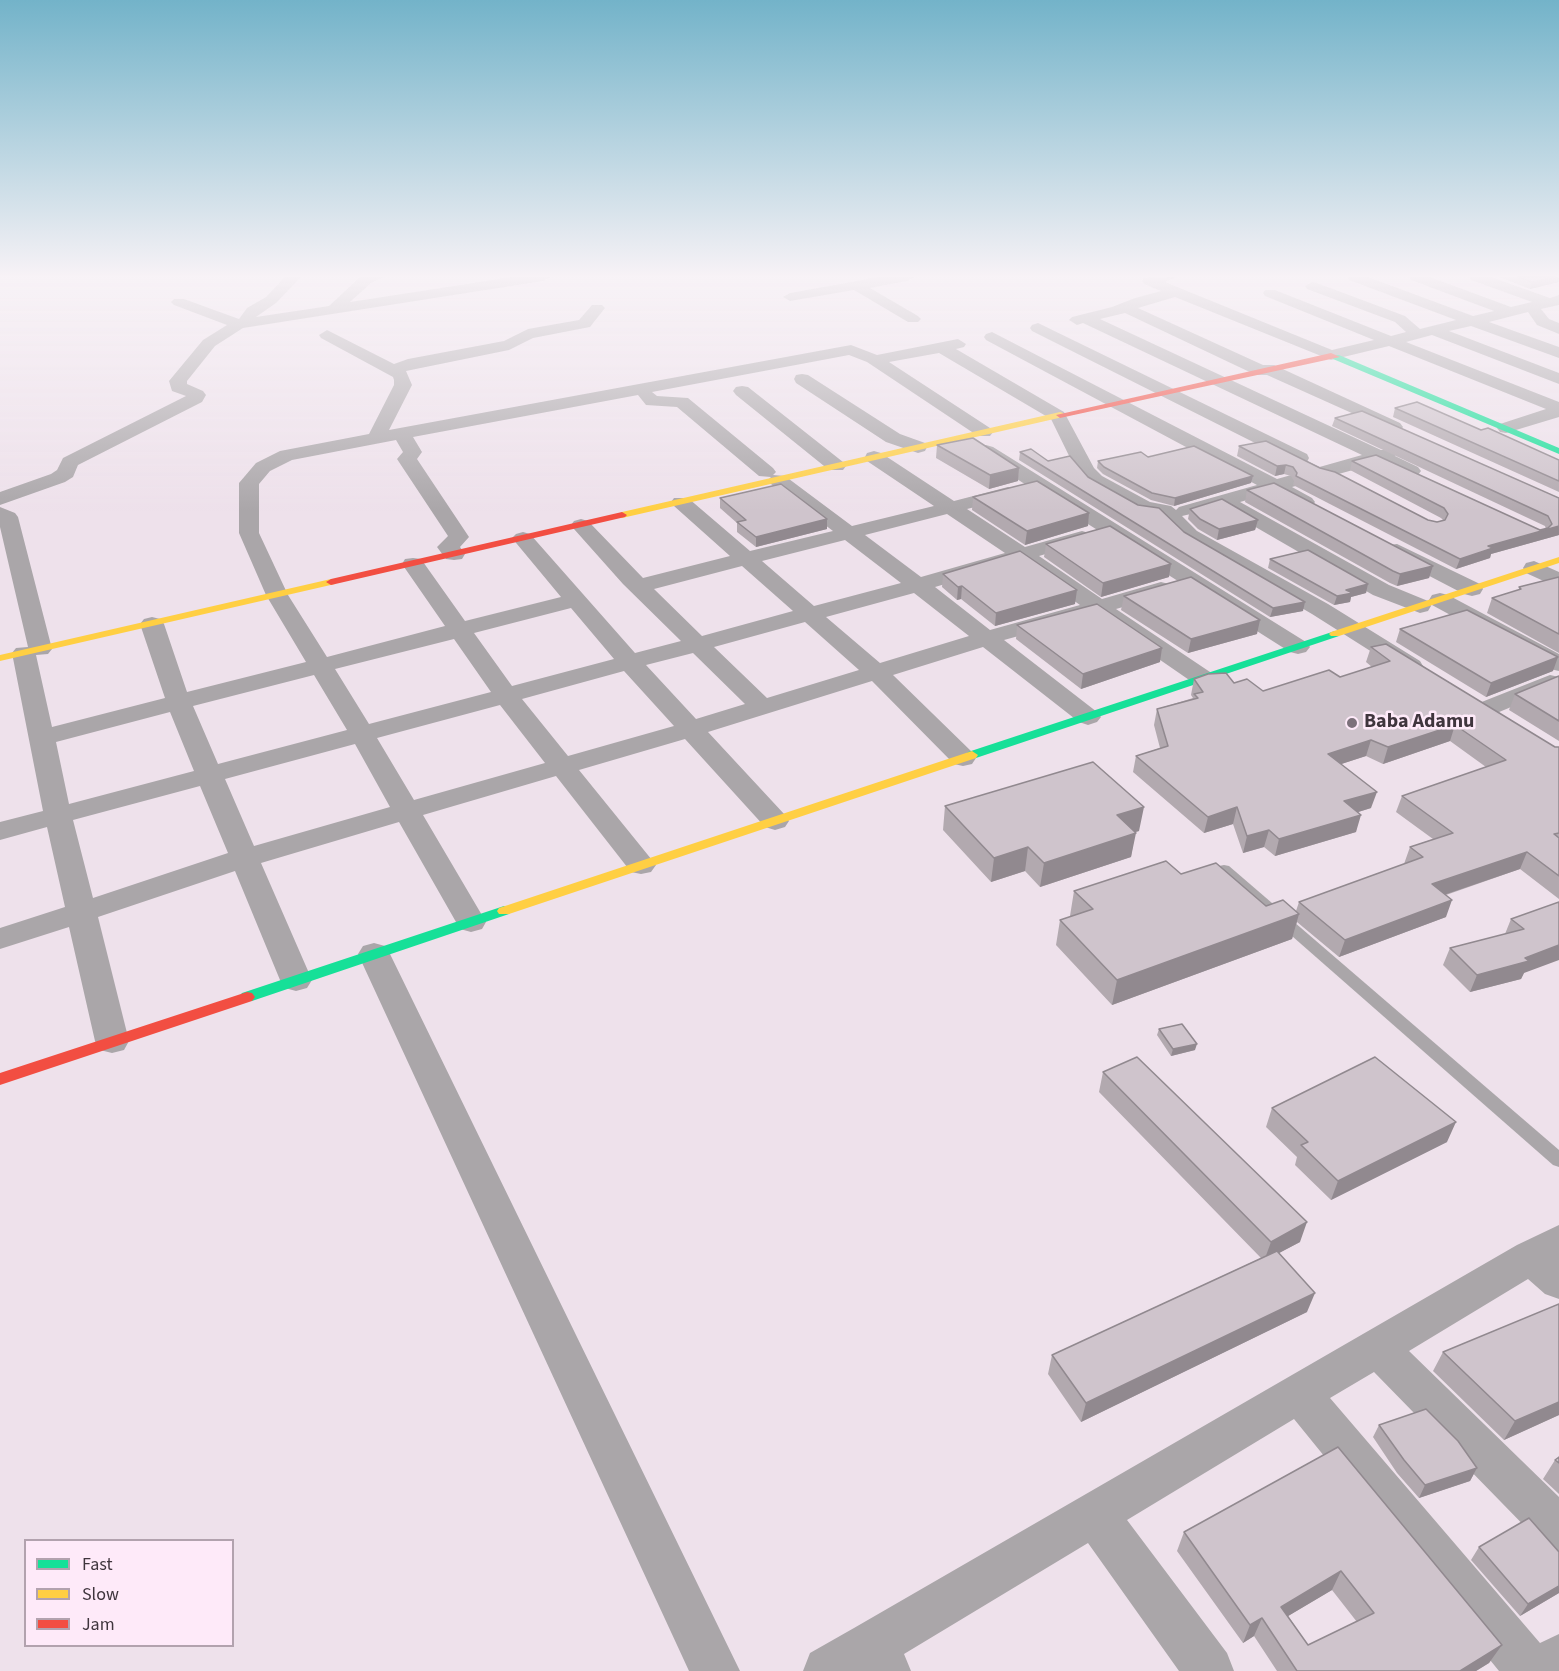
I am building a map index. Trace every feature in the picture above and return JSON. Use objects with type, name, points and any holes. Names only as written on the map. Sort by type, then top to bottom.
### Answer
[{"type":"street","points":[[0,499],[58,478],[66,473],[70,462],[196,398],[197,395],[178,387],[178,381],[199,355]]},
{"type":"street","points":[[365,355],[400,374],[403,385],[375,440]]},
{"type":"street","points":[[393,370],[408,364],[456,355]]},
{"type":"street","points":[[471,922],[362,734],[277,595],[249,533],[249,483],[263,467],[287,455],[825,355]]},
{"type":"street","points":[[863,355],[875,360],[1040,484],[1298,647]]},
{"type":"street","points":[[875,360],[900,355]]},
{"type":"street","points":[[955,355],[1058,416],[1086,471],[1095,480],[1145,508],[1156,507],[1164,510],[1190,535],[1320,609],[1433,679]]},
{"type":"street","points":[[1014,355],[1115,403],[1325,512]]},
{"type":"street","points":[[1093,355],[1326,471],[1356,483]]},
{"type":"street","points":[[1161,355],[1431,481]]},
{"type":"street","points":[[1170,516],[1378,456],[1408,440],[1367,415],[1231,355]]},
{"type":"street","points":[[21,653],[681,502],[772,476],[874,458],[1331,355],[1559,450]]},
{"type":"street","points":[[1428,355],[1559,410]]},
{"type":"street","points":[[1490,355],[1559,379]]},
{"type":"street","points":[[802,379],[893,438],[918,447]]},
{"type":"street","points":[[640,390],[652,401],[682,402],[772,476],[918,585],[1088,717]]},
{"type":"street","points":[[742,391],[836,466]]},
{"type":"street","points":[[1367,415],[1435,398]]},
{"type":"street","points":[[1506,428],[1559,410]]},
{"type":"street","points":[[402,435],[413,452],[407,459],[459,537],[448,547],[454,554]]},
{"type":"street","points":[[874,458],[1022,554],[1204,679]]},
{"type":"street","points":[[638,586],[1040,484]]},
{"type":"street","points":[[1222,500],[1381,590],[1430,603],[1559,664]]},
{"type":"street","points":[[681,502],[876,672],[963,758]]},
{"type":"street","points":[[0,513],[8,517],[21,653],[43,737],[58,815],[112,1041]]},
{"type":"street","points":[[581,525],[638,586],[762,707]]},
{"type":"street","points":[[0,831],[918,585],[1110,529]]},
{"type":"street","points":[[524,538],[628,661],[775,821]]},
{"type":"street","points":[[1378,540],[1472,589]]},
{"type":"street","points":[[0,1079],[1559,560]]},
{"type":"street","points":[[413,564],[506,696],[641,866]]},
{"type":"street","points":[[1534,568],[1559,581]]},
{"type":"street","points":[[0,939],[244,858],[691,729],[987,638],[1192,580]]},
{"type":"street","points":[[43,737],[576,600]]},
{"type":"street","points":[[152,624],[178,701],[296,980]]},
{"type":"street","points":[[1512,727],[1473,704],[1559,678]]},
{"type":"street","points":[[374,954],[715,1671]]},
{"type":"street","points":[[828,1671],[879,1658],[1095,1514],[1377,1347],[1550,1260]]},
{"type":"street","points":[[1377,1347],[1559,1529]]},
{"type":"street","points":[[1299,1394],[1531,1671]]},
{"type":"street","points":[[1095,1514],[1209,1671]]},
{"type":"street","points":[[1543,1671],[1559,1659]]},
{"type":"lane","points":[[1224,869],[1559,1160]]},
{"type":"building","points":[[1417,402],[1481,430],[1488,428],[1559,460],[1559,481],[1395,408]]},
{"type":"building","points":[[1362,411],[1559,498],[1559,526],[1488,546],[1493,548],[1460,559],[1296,476],[1297,473],[1293,467],[1277,466],[1239,446],[1266,441],[1320,468],[1335,472],[1428,520],[1437,522],[1445,520],[1448,514],[1444,508],[1352,461],[1376,455],[1540,530],[1552,524],[1548,516],[1335,418]]},
{"type":"building","points":[[973,438],[1019,468],[990,475],[937,445]]},
{"type":"building","points":[[1194,446],[1253,476],[1175,498],[1152,493],[1104,467],[1098,461],[1141,452],[1148,457]]},
{"type":"building","points":[[1031,449],[1048,461],[1070,456],[1088,477],[1138,505],[1159,508],[1184,532],[1305,602],[1273,608],[1020,452]]},
{"type":"building","points":[[1037,481],[1089,513],[1027,531],[973,497]]},
{"type":"building","points":[[1274,483],[1433,566],[1400,574],[1247,490]]},
{"type":"building","points":[[781,484],[827,519],[756,537],[737,522],[746,520],[720,498]]},
{"type":"building","points":[[1222,499],[1258,520],[1219,529],[1200,519],[1190,509]]},
{"type":"building","points":[[1110,526],[1171,564],[1103,583],[1046,544]]},
{"type":"building","points":[[1308,550],[1368,584],[1346,590],[1353,593],[1337,596],[1270,559]]},
{"type":"building","points":[[1020,551],[1077,590],[996,613],[943,574]]},
{"type":"building","points":[[1191,577],[1260,620],[1191,639],[1124,596]]},
{"type":"building","points":[[1559,577],[1559,634],[1492,598],[1521,589],[1519,587]]},
{"type":"building","points":[[1097,604],[1162,648],[1083,674],[1017,625]]},
{"type":"building","points":[[1467,610],[1558,657],[1491,683],[1400,629]]},
{"type":"building","points":[[1386,644],[1555,747],[1559,747],[1559,833],[1554,834],[1559,838],[1559,876],[1527,852],[1432,884],[1452,900],[1345,940],[1299,902],[1423,857],[1410,847],[1453,833],[1402,796],[1506,760],[1455,725],[1388,747],[1371,740],[1328,754],[1377,792],[1344,801],[1361,815],[1279,839],[1269,830],[1247,836],[1237,807],[1208,817],[1136,756],[1168,746],[1157,709],[1198,698],[1194,694],[1203,692],[1194,679],[1208,674],[1226,673],[1234,683],[1247,679],[1263,691],[1329,670],[1340,677],[1390,661],[1371,647]]},
{"type":"building","points":[[1559,676],[1559,721],[1515,694]]},
{"type":"building","points":[[1093,762],[1144,807],[1117,815],[1136,833],[1044,863],[1028,847],[994,858],[945,806]]},
{"type":"building","points":[[1166,861],[1181,874],[1216,863],[1266,906],[1283,900],[1299,914],[1117,980],[1060,920],[1093,909],[1074,891]]},
{"type":"building","points":[[1559,902],[1559,945],[1525,958],[1529,961],[1477,975],[1450,948],[1524,929],[1511,919]]},
{"type":"building","points":[[1182,1024],[1197,1044],[1173,1049],[1159,1029]]},
{"type":"building","points":[[1137,1057],[1307,1222],[1271,1242],[1103,1072]]},
{"type":"building","points":[[1375,1057],[1456,1122],[1338,1181],[1301,1145],[1308,1142],[1272,1108]]},
{"type":"building","points":[[1277,1251],[1315,1293],[1086,1403],[1052,1355]]},
{"type":"building","points":[[1559,1304],[1559,1402],[1515,1421],[1443,1352]]},
{"type":"building","points":[[1426,1409],[1458,1441],[1477,1468],[1425,1485],[1379,1425]]},
{"type":"building","points":[[1338,1447],[1502,1645],[1460,1671],[1297,1671],[1262,1618],[1250,1625],[1184,1532]],"holes":[[[1341,1571],[1374,1613],[1308,1645],[1281,1607]]]},
{"type":"building","points":[[1529,1518],[1559,1552],[1559,1586],[1528,1604],[1479,1547]]},
{"type":"traffic: fast","points":[[1336,357],[1559,451]]},
{"type":"traffic: fast","points":[[972,755],[1335,634]]},
{"type":"traffic: fast","points":[[247,997],[504,911]]},
{"type":"traffic: slow","points":[[622,515],[1060,415]]},
{"type":"traffic: slow","points":[[1335,634],[1559,560]]},
{"type":"traffic: slow","points":[[0,658],[331,582]]},
{"type":"traffic: slow","points":[[504,911],[972,755]]},
{"type":"traffic: jam","points":[[1060,415],[1331,355],[1336,357]]},
{"type":"traffic: jam","points":[[331,582],[622,515]]},
{"type":"traffic: jam","points":[[0,1079],[247,997]]},
{"type":"place","name":"Baba Adamu","points":[[1352,723]]}]
